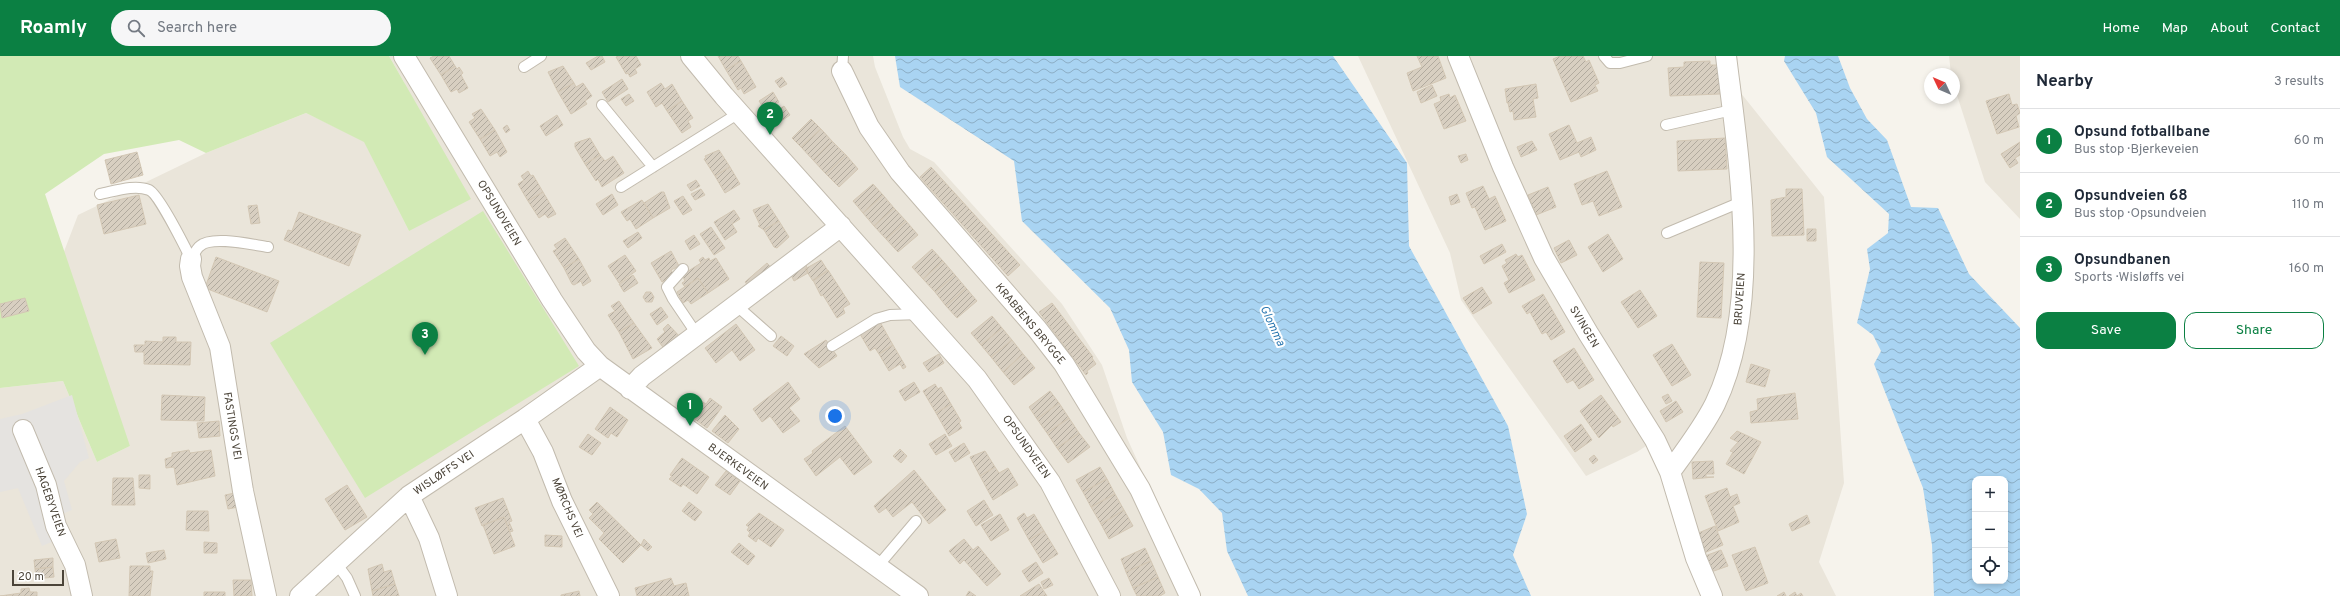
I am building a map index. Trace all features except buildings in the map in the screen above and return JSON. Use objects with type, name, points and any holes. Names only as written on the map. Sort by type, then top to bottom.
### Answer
[{"type":"street","name":"OPSUNDVEIEN","points":[[404,56],[552,300],[586,351],[600,366]]},
{"type":"street","name":"OPSUNDVEIEN","points":[[691,56],[739,113],[977,379],[1028,449],[1070,517],[1110,596]]},
{"type":"street","name":"SVINGEN","points":[[1458,56],[1503,167],[1544,258],[1584,326],[1655,440],[1670,472],[1696,558],[1712,596]]},
{"type":"street","name":"BRUVEIEN","points":[[1670,472],[1692,442],[1716,403],[1736,341],[1742,293],[1741,202],[1726,56]]},
{"type":"street","name":"KRABBENS BRYGGE","points":[[843,64],[868,127],[900,172],[1064,364],[1140,489],[1190,596]]},
{"type":"street","points":[[630,389],[642,376],[698,336],[841,226]]},
{"type":"street","name":"FASTINGS VEI","points":[[191,259],[190,266],[192,277],[220,347],[243,491],[266,596]]},
{"type":"street","name":"BJERKEVEIEN","points":[[600,366],[918,596]]},
{"type":"street","name":"WISLØFFS VEI","points":[[300,596],[409,496],[525,419],[600,366]]},
{"type":"street","name":"MØRCHS VEI","points":[[525,419],[543,452],[562,501],[609,596]]},
{"type":"street","name":"HAGEBYVEIEN","points":[[23,430],[46,485],[56,526],[75,565],[82,596]]},
{"type":"street","points":[[409,496],[429,538],[447,596]]},
{"type":"lane","points":[[524,67],[541,56]]},
{"type":"lane","points":[[1604,56],[1610,63],[1620,63],[1647,56]]},
{"type":"lane","points":[[602,105],[653,167]]},
{"type":"lane","points":[[1666,125],[1732,110]]},
{"type":"lane","points":[[621,187],[739,113]]},
{"type":"lane","points":[[100,194],[137,187],[150,190],[158,198],[191,259],[199,246],[204,243],[236,242],[268,247]]},
{"type":"lane","points":[[1667,233],[1741,202]]},
{"type":"lane","points":[[683,269],[667,287],[673,300],[698,336]]},
{"type":"lane","points":[[737,306],[771,336]]},
{"type":"lane","points":[[832,346],[876,319],[890,315],[920,314]]},
{"type":"lane","points":[[877,567],[916,521]]},
{"type":"lane","points":[[336,563],[347,578],[355,596]]},
{"type":"shaded area","points":[[389,56],[873,56],[875,67],[903,137],[910,149],[934,162],[1062,304],[1102,365],[1127,438],[1199,596],[0,596],[0,388],[63,381],[97,462],[130,446],[45,301],[78,215],[206,153],[306,113],[364,141],[409,231],[405,84]]},
{"type":"shaded area","points":[[1358,56],[1736,56],[1740,92],[1824,197],[1844,483],[1819,562],[1836,596],[1712,596],[1655,440],[1637,452],[1586,476],[1461,300],[1450,253]]},
{"type":"shaded area","points":[[1949,56],[2020,56],[2020,219],[1985,182],[1960,104],[1960,68],[1950,68]]},
{"type":"shaded area","points":[[72,395],[89,458],[80,462],[64,481],[72,510],[57,516],[66,536],[42,546],[18,488],[0,492],[0,419],[22,414]]},
{"type":"green space","points":[[0,56],[389,56],[471,199],[409,231],[364,142],[306,113],[206,153],[179,140],[104,154],[45,194],[130,446],[97,462],[63,381],[0,388]]},
{"type":"green space","points":[[483,211],[579,366],[365,498],[270,343]]},
{"type":"water","name":"Glomma","points":[[895,56],[1333,56],[1407,163],[1409,246],[1508,426],[1527,514],[1513,555],[1531,596],[1248,596],[1227,551],[1222,513],[1199,489],[1171,475],[1163,432],[1132,382],[1129,350],[1110,308],[1022,221],[1014,161],[900,87]]},
{"type":"water","points":[[1785,56],[1838,56],[1850,88],[1867,119],[1887,140],[1911,207],[1938,208],[1969,274],[2020,328],[2020,596],[1934,596],[1932,545],[1923,488],[1874,364],[1881,351],[1873,335],[1857,323],[1870,269],[1867,249],[1888,233],[1889,214],[1827,157],[1816,113],[1784,61]]},
{"type":"place","name":"Opsundveien 68","points":[[770,135]]},
{"type":"place","name":"Opsundbanen","points":[[425,355]]},
{"type":"place","name":"Opsund fotballbane","points":[[690,426]]}]
